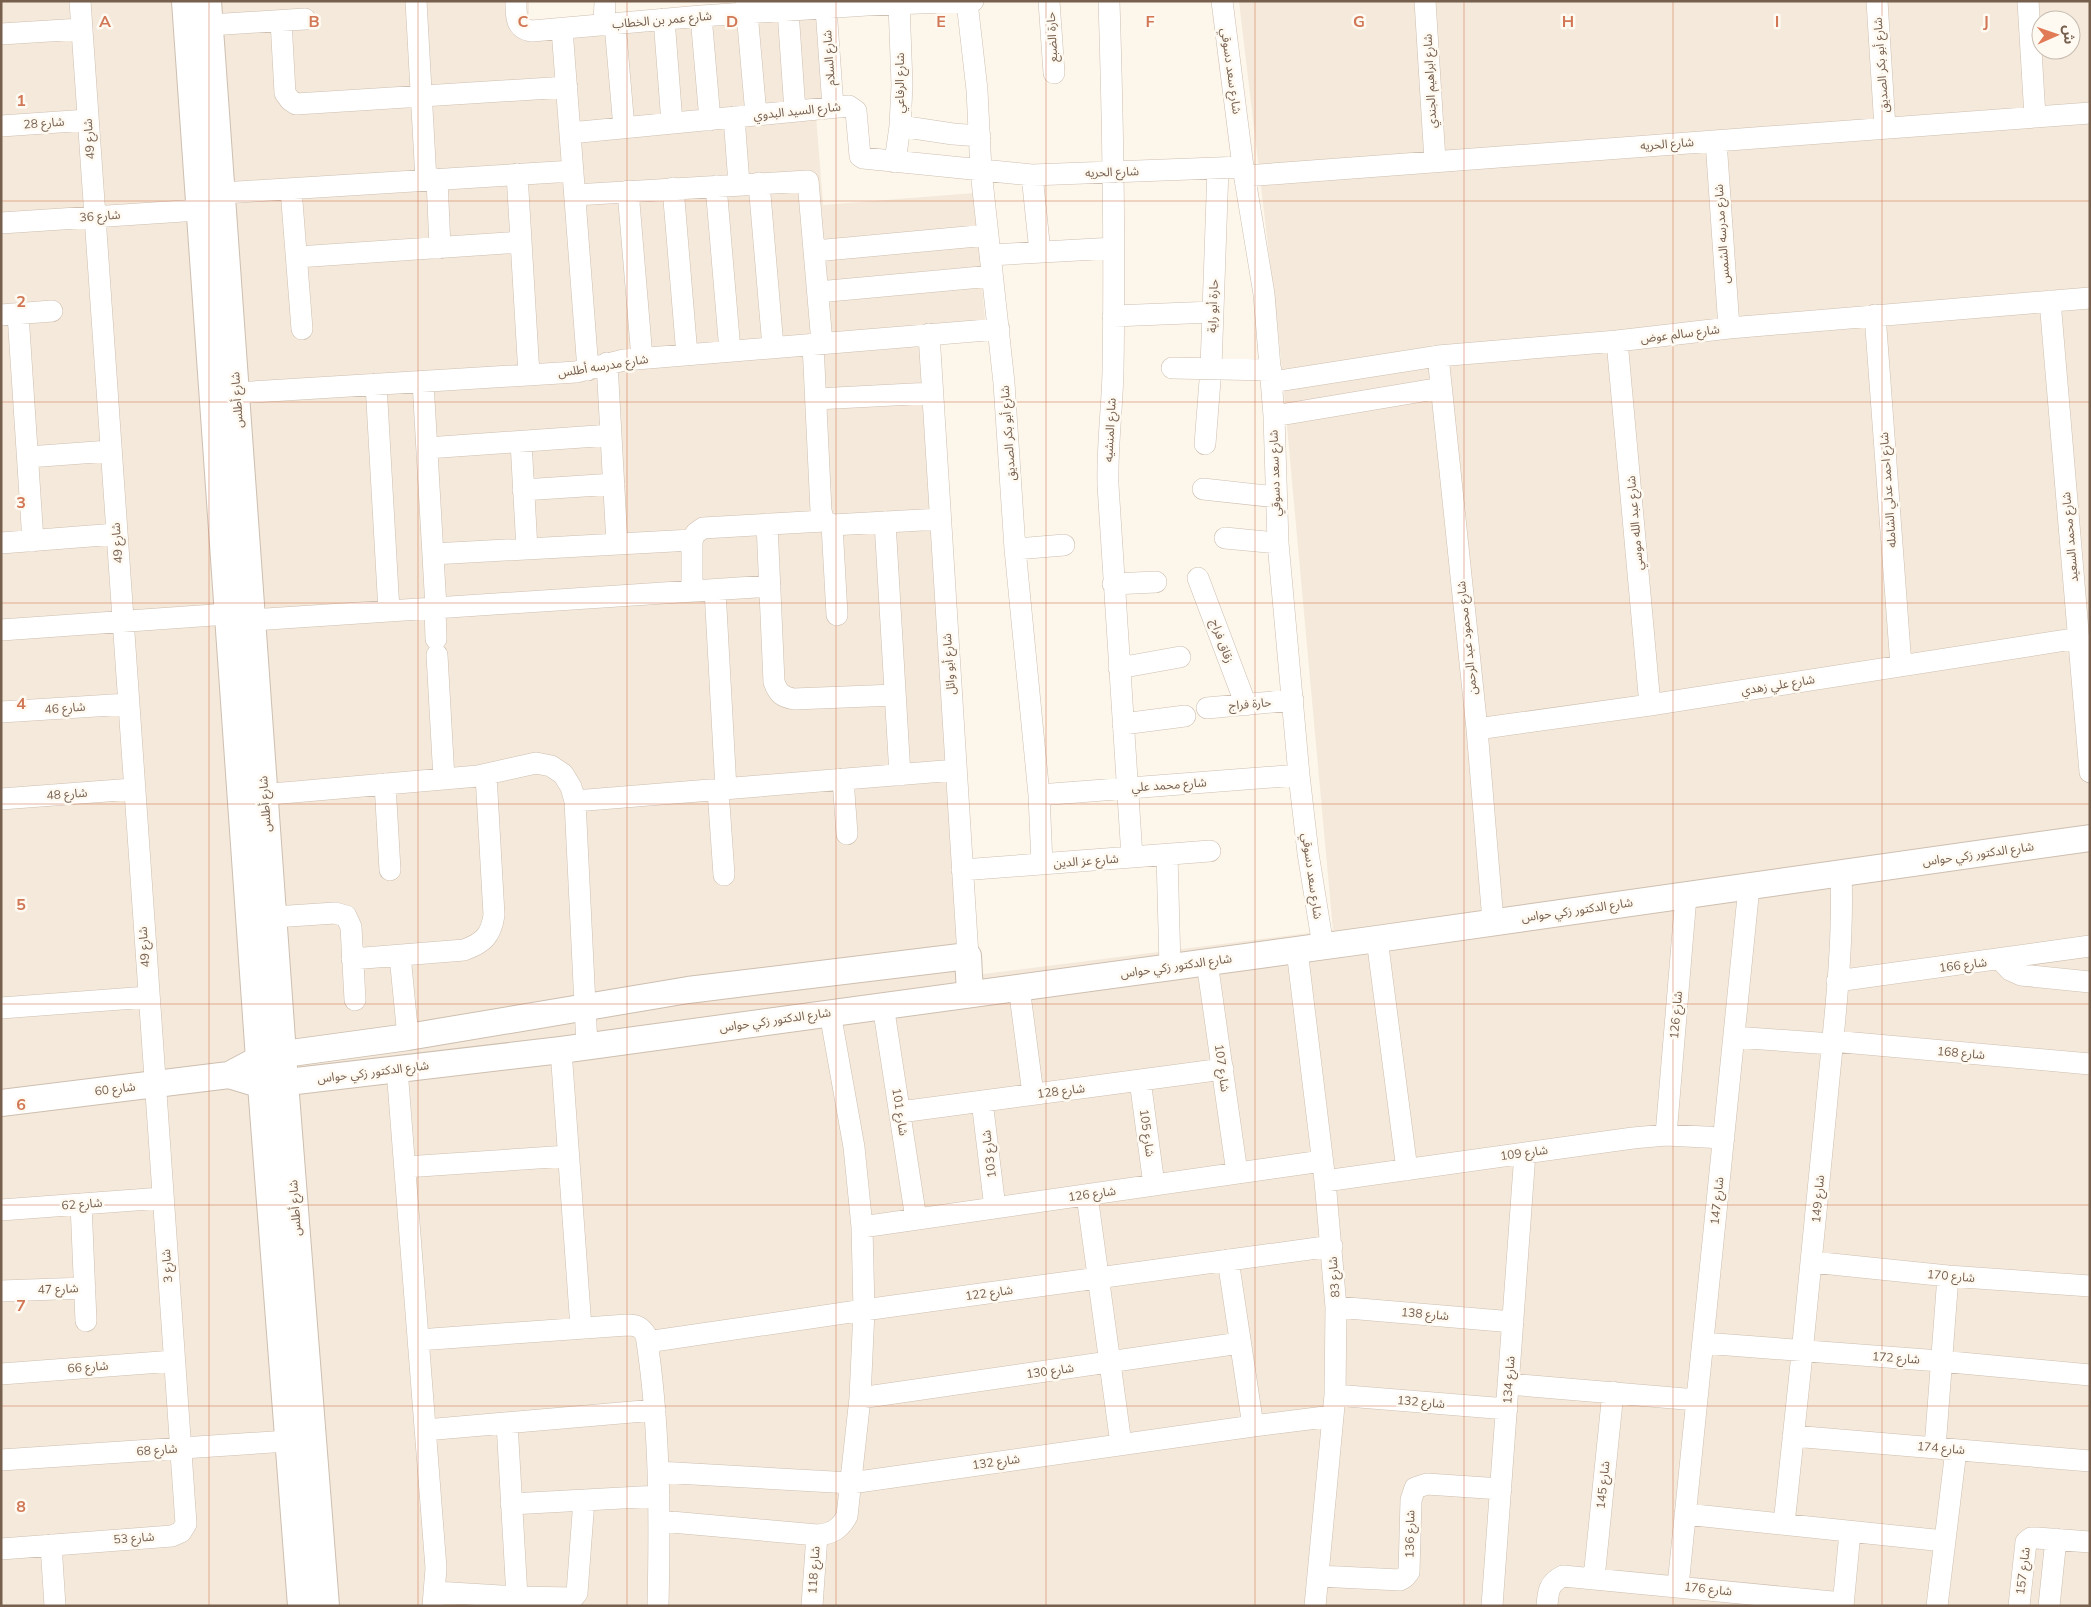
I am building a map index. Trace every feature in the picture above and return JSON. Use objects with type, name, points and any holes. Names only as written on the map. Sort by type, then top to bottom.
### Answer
[{"type":"street","name":"شارع 49","points":[[80,1],[155,1084]]},
{"type":"street","name":"شارع أطلس","points":[[185,1],[199,210],[238,578],[252,620],[253,795],[271,1056],[312,1440],[326,1606]]},
{"type":"street","points":[[416,1],[422,96],[440,248]]},
{"type":"street","name":"شارع عمر بن الخطاب","points":[[516,1],[519,25],[532,31],[609,24],[660,13],[701,16],[746,7],[826,8],[867,3],[964,2]]},
{"type":"street","points":[[605,1],[624,128]]},
{"type":"street","name":"حارة الضبع","points":[[1049,1],[1054,73]]},
{"type":"street","name":"شارع المنشيه","points":[[1109,1],[1114,248],[1113,374],[1107,448],[1113,584],[1132,857]]},
{"type":"street","name":"شارع سعد دسوقي","points":[[1222,1],[1244,171],[1264,294],[1272,376],[1278,543],[1299,775],[1308,852],[1323,946]]},
{"type":"street","name":"شارع ابراهيم الجندي","points":[[1425,1],[1435,160]]},
{"type":"street","name":"شارع أبو بكر الصديق","points":[[1876,1],[1885,128]]},
{"type":"street","points":[[2028,1],[2035,117]]},
{"type":"street","name":"شارع أبو بكر الصديق","points":[[964,2],[980,136],[981,170],[999,329],[1010,450],[1015,549],[1039,795],[1042,864]]},
{"type":"street","name":"شارع الرفاعي","points":[[895,162],[900,126],[902,85],[899,4]]},
{"type":"street","points":[[746,7],[756,115]]},
{"type":"street","points":[[793,8],[795,111]]},
{"type":"street","name":"شارع السلام","points":[[826,8],[833,108]]},
{"type":"street","points":[[209,13],[281,20],[304,19]]},
{"type":"street","name":"شارع أطلس","points":[[209,13],[236,393],[238,578],[228,614],[253,795],[274,917],[271,1056]]},
{"type":"street","points":[[660,13],[672,123]]},
{"type":"street","points":[[701,16],[710,120]]},
{"type":"street","points":[[281,20],[285,93],[296,104],[567,87]]},
{"type":"street","points":[[1,34],[82,28]]},
{"type":"street","points":[[562,29],[575,195],[597,366],[611,435],[617,544]]},
{"type":"street","name":"شارع السيد البدوي","points":[[570,133],[849,106],[856,111],[861,157],[981,170]]},
{"type":"street","name":"شارع الحريه","points":[[981,170],[1032,175],[1218,168],[1244,171],[1716,141],[2090,113]]},
{"type":"street","points":[[734,117],[749,184],[773,347]]},
{"type":"street","name":"شارع 28","points":[[1,126],[88,120]]},
{"type":"street","points":[[900,126],[980,136]]},
{"type":"street","name":"شارع مدرسه الشمس","points":[[1716,141],[1728,328]]},
{"type":"street","name":"حارة أبو راية","points":[[1205,444],[1211,368],[1218,168]]},
{"type":"street","points":[[222,193],[573,171]]},
{"type":"street","points":[[517,174],[529,375]]},
{"type":"street","points":[[1032,175],[1040,252]]},
{"type":"street","points":[[575,195],[808,181],[818,292],[816,399],[821,511],[828,523],[837,615]]},
{"type":"street","points":[[716,186],[730,351]]},
{"type":"street","points":[[673,188],[687,354]]},
{"type":"street","points":[[292,189],[302,329]]},
{"type":"street","points":[[628,191],[642,358]]},
{"type":"street","name":"شارع 36","points":[[1,223],[199,210]]},
{"type":"street","points":[[296,257],[521,242]]},
{"type":"street","points":[[815,251],[990,255],[1114,248]]},
{"type":"street","points":[[818,292],[990,255]]},
{"type":"street","name":"شارع سالم عوض","points":[[1172,368],[1211,368],[1272,376],[1438,356],[1618,341],[1728,328],[2090,298]]},
{"type":"street","name":"شارع محمد السعيد","points":[[2050,301],[2090,772]]},
{"type":"street","points":[[33,541],[28,457],[10,314],[52,311]]},
{"type":"street","points":[[1113,316],[1213,312]]},
{"type":"street","name":"شارع احمد عدلي الشامله","points":[[1875,315],[1901,666]]},
{"type":"street","name":"شارع مدرسه أطلس","points":[[236,393],[529,375],[642,358],[999,329]]},
{"type":"street","name":"شارع أبو وائل","points":[[929,334],[970,994]]},
{"type":"street","name":"شارع عبد الله موسي","points":[[1618,341],[1650,705]]},
{"type":"street","name":"شارع محمود عبد الرحمن","points":[[1438,356],[1476,729],[1493,922]]},
{"type":"street","points":[[423,382],[444,779]]},
{"type":"street","points":[[376,384],[389,611]]},
{"type":"street","points":[[1274,416],[1441,388]]},
{"type":"street","points":[[816,399],[932,393]]},
{"type":"street","points":[[427,448],[611,435]]},
{"type":"street","points":[[521,442],[526,549]]},
{"type":"street","points":[[28,457],[110,451]]},
{"type":"street","points":[[523,490],[614,484]]},
{"type":"street","points":[[1203,489],[1276,497]]},
{"type":"street","points":[[692,591],[692,540],[696,533],[703,528],[767,524],[940,519]]},
{"type":"street","points":[[885,522],[900,774]]},
{"type":"street","points":[[767,524],[774,682],[777,691],[784,697],[794,699],[895,695]]},
{"type":"street","points":[[1,543],[116,534]]},
{"type":"street","points":[[1225,538],[1278,543]]},
{"type":"street","points":[[433,554],[692,540]]},
{"type":"street","points":[[1015,549],[1064,545]]},
{"type":"street","name":"زقاق فراج","points":[[1198,578],[1246,705]]},
{"type":"street","points":[[1113,584],[1156,582]]},
{"type":"street","points":[[252,620],[770,586]]},
{"type":"street","points":[[715,590],[724,875]]},
{"type":"street","points":[[1,630],[228,614]]},
{"type":"street","name":"شارع علي زهدي","points":[[1476,729],[1650,705],[2078,638]]},
{"type":"street","points":[[1119,668],[1180,657]]},
{"type":"street","name":"حارة فراج","points":[[1207,708],[1293,700]]},
{"type":"street","name":"شارع 46","points":[[1,712],[128,704]]},
{"type":"street","points":[[1123,724],[1185,716]]},
{"type":"street","points":[[253,795],[486,775],[536,763],[551,766],[563,774],[571,786],[575,801],[587,1046]]},
{"type":"street","points":[[575,801],[956,770]]},
{"type":"street","points":[[352,959],[464,950],[476,946],[485,938],[492,927],[494,915],[486,775]]},
{"type":"street","name":"شارع محمد علي","points":[[1039,795],[1299,775]]},
{"type":"street","points":[[844,779],[847,834]]},
{"type":"street","points":[[385,784],[390,870]]},
{"type":"street","name":"شارع 48","points":[[1,798],[134,790]]},
{"type":"street","name":"شارع الدكتور زكي حواس","points":[[274,1084],[561,1050],[1377,939],[2090,838]]},
{"type":"street","name":"شارع عز الدين","points":[[962,870],[1210,852]]},
{"type":"street","points":[[1168,854],[1170,967]]},
{"type":"street","name":"شارع 149","points":[[1784,1524],[1812,1262],[1832,1043],[1842,917],[1841,873]]},
{"type":"street","name":"شارع 147","points":[[1678,1586],[1749,887]]},
{"type":"street","name":"شارع 126","points":[[1666,1135],[1686,896]]},
{"type":"street","points":[[274,917],[335,913],[346,916],[351,927],[354,1000]]},
{"type":"street","points":[[1377,939],[1407,1170]]},
{"type":"street","name":"شارع 166","points":[[1837,981],[2001,960],[2090,946]]},
{"type":"street","name":"شارع 83","points":[[1296,950],[1324,1171],[1336,1307],[1335,1395],[1315,1606]]},
{"type":"street","points":[[400,956],[408,1037]]},
{"type":"street","points":[[271,1056],[408,1037],[688,990],[968,956]]},
{"type":"street","points":[[2001,960],[2010,970],[2021,975],[2090,982]]},
{"type":"street","name":"شارع 107","points":[[1207,962],[1237,1173]]},
{"type":"street","points":[[1019,987],[1033,1094]]},
{"type":"street","points":[[1,1008],[148,997]]},
{"type":"street","name":"شارع 101","points":[[883,1006],[916,1219]]},
{"type":"street","points":[[660,1521],[817,1535],[835,1531],[842,1524],[846,1516],[860,1398],[864,1310],[862,1227],[854,1147],[830,1013]]},
{"type":"street","name":"شارع 168","points":[[1734,1037],[2090,1064]]},
{"type":"street","points":[[561,1050],[581,1328]]},
{"type":"street","name":"شارع 60","points":[[229,1076],[271,1056]]},
{"type":"street","points":[[397,1069],[436,1568],[434,1599],[516,1597],[571,1599],[576,1596],[584,1500]]},
{"type":"street","name":"شارع 128","points":[[900,1112],[1223,1069]]},
{"type":"street","name":"شارع 60","points":[[1,1103],[229,1076],[274,1084]]},
{"type":"street","name":"شارع 105","points":[[1140,1080],[1154,1185]]},
{"type":"street","name":"شارع 3","points":[[155,1084],[180,1448]]},
{"type":"street","name":"شارع أطلس","points":[[274,1084],[287,1441],[301,1606]]},
{"type":"street","name":"شارع 103","points":[[982,1101],[995,1208]]},
{"type":"street","name":"شارع 109","points":[[1324,1171],[1407,1170],[1666,1135],[1724,1138]]},
{"type":"street","name":"شارع 134","points":[[1492,1606],[1525,1153]]},
{"type":"street","points":[[405,1167],[568,1156]]},
{"type":"street","name":"شارع 126","points":[[862,1227],[1237,1173],[1324,1171]]},
{"type":"street","points":[[1087,1195],[1121,1444]]},
{"type":"street","name":"شارع 62","points":[[1,1210],[162,1198]]},
{"type":"street","name":"شارع 47","points":[[81,1204],[86,1321]]},
{"type":"street","name":"شارع 122","points":[[647,1342],[864,1310],[1332,1246]]},
{"type":"street","points":[[1228,1260],[1253,1426]]},
{"type":"street","name":"شارع 170","points":[[1812,1262],[1948,1276],[2090,1286]]},
{"type":"street","points":[[1937,1606],[1944,1541],[1945,1449],[1940,1361],[1948,1276]]},
{"type":"street","name":"شارع 47","points":[[1,1291],[85,1288]]},
{"type":"street","name":"شارع 138","points":[[1336,1307],[1513,1322]]},
{"type":"street","points":[[418,1340],[635,1325],[642,1328],[646,1335],[655,1410],[660,1521],[658,1606]]},
{"type":"street","name":"شارع 130","points":[[860,1398],[1240,1343]]},
{"type":"street","name":"شارع 172","points":[[1703,1343],[2090,1374]]},
{"type":"street","name":"شارع 66","points":[[1,1374],[174,1361]]},
{"type":"street","points":[[1508,1384],[1697,1400]]},
{"type":"street","name":"شارع 145","points":[[1594,1578],[1613,1392]]},
{"type":"street","name":"شارع 132","points":[[1335,1395],[1507,1409]]},
{"type":"street","points":[[425,1430],[655,1410]]},
{"type":"street","name":"شارع 132","points":[[658,1472],[850,1483],[1333,1416]]},
{"type":"street","points":[[506,1423],[516,1597]]},
{"type":"street","name":"شارع 174","points":[[1793,1436],[2090,1461]]},
{"type":"street","name":"شارع 68","points":[[1,1460],[312,1440]]},
{"type":"street","name":"شارع 53","points":[[1,1549],[172,1536],[181,1532],[186,1524],[180,1448]]},
{"type":"street","name":"شارع 136","points":[[1318,1576],[1400,1580],[1409,1572],[1411,1500],[1415,1488],[1427,1484],[1501,1489]]},
{"type":"street","points":[[511,1504],[659,1496]]},
{"type":"street","points":[[1685,1514],[1944,1541]]},
{"type":"street","points":[[1843,1604],[1850,1532]]},
{"type":"street","name":"شارع 118","points":[[812,1606],[817,1535]]},
{"type":"street","name":"شارع 157","points":[[2018,1606],[2026,1542],[2031,1538],[2090,1542]]},
{"type":"street","points":[[2049,1606],[2056,1539]]},
{"type":"street","points":[[51,1545],[55,1606]]},
{"type":"street","name":"شارع 176","points":[[1547,1606],[1549,1588],[1554,1580],[1563,1576],[1678,1586],[1738,1599],[1843,1604]]},
{"type":"shaded area","points":[[1,1],[529,1],[529,38],[831,11],[841,113],[816,116],[823,205],[975,193],[986,335],[936,339],[976,975],[1333,930],[1279,338],[1239,1],[2090,1],[2090,1606],[1,1606]]}]
